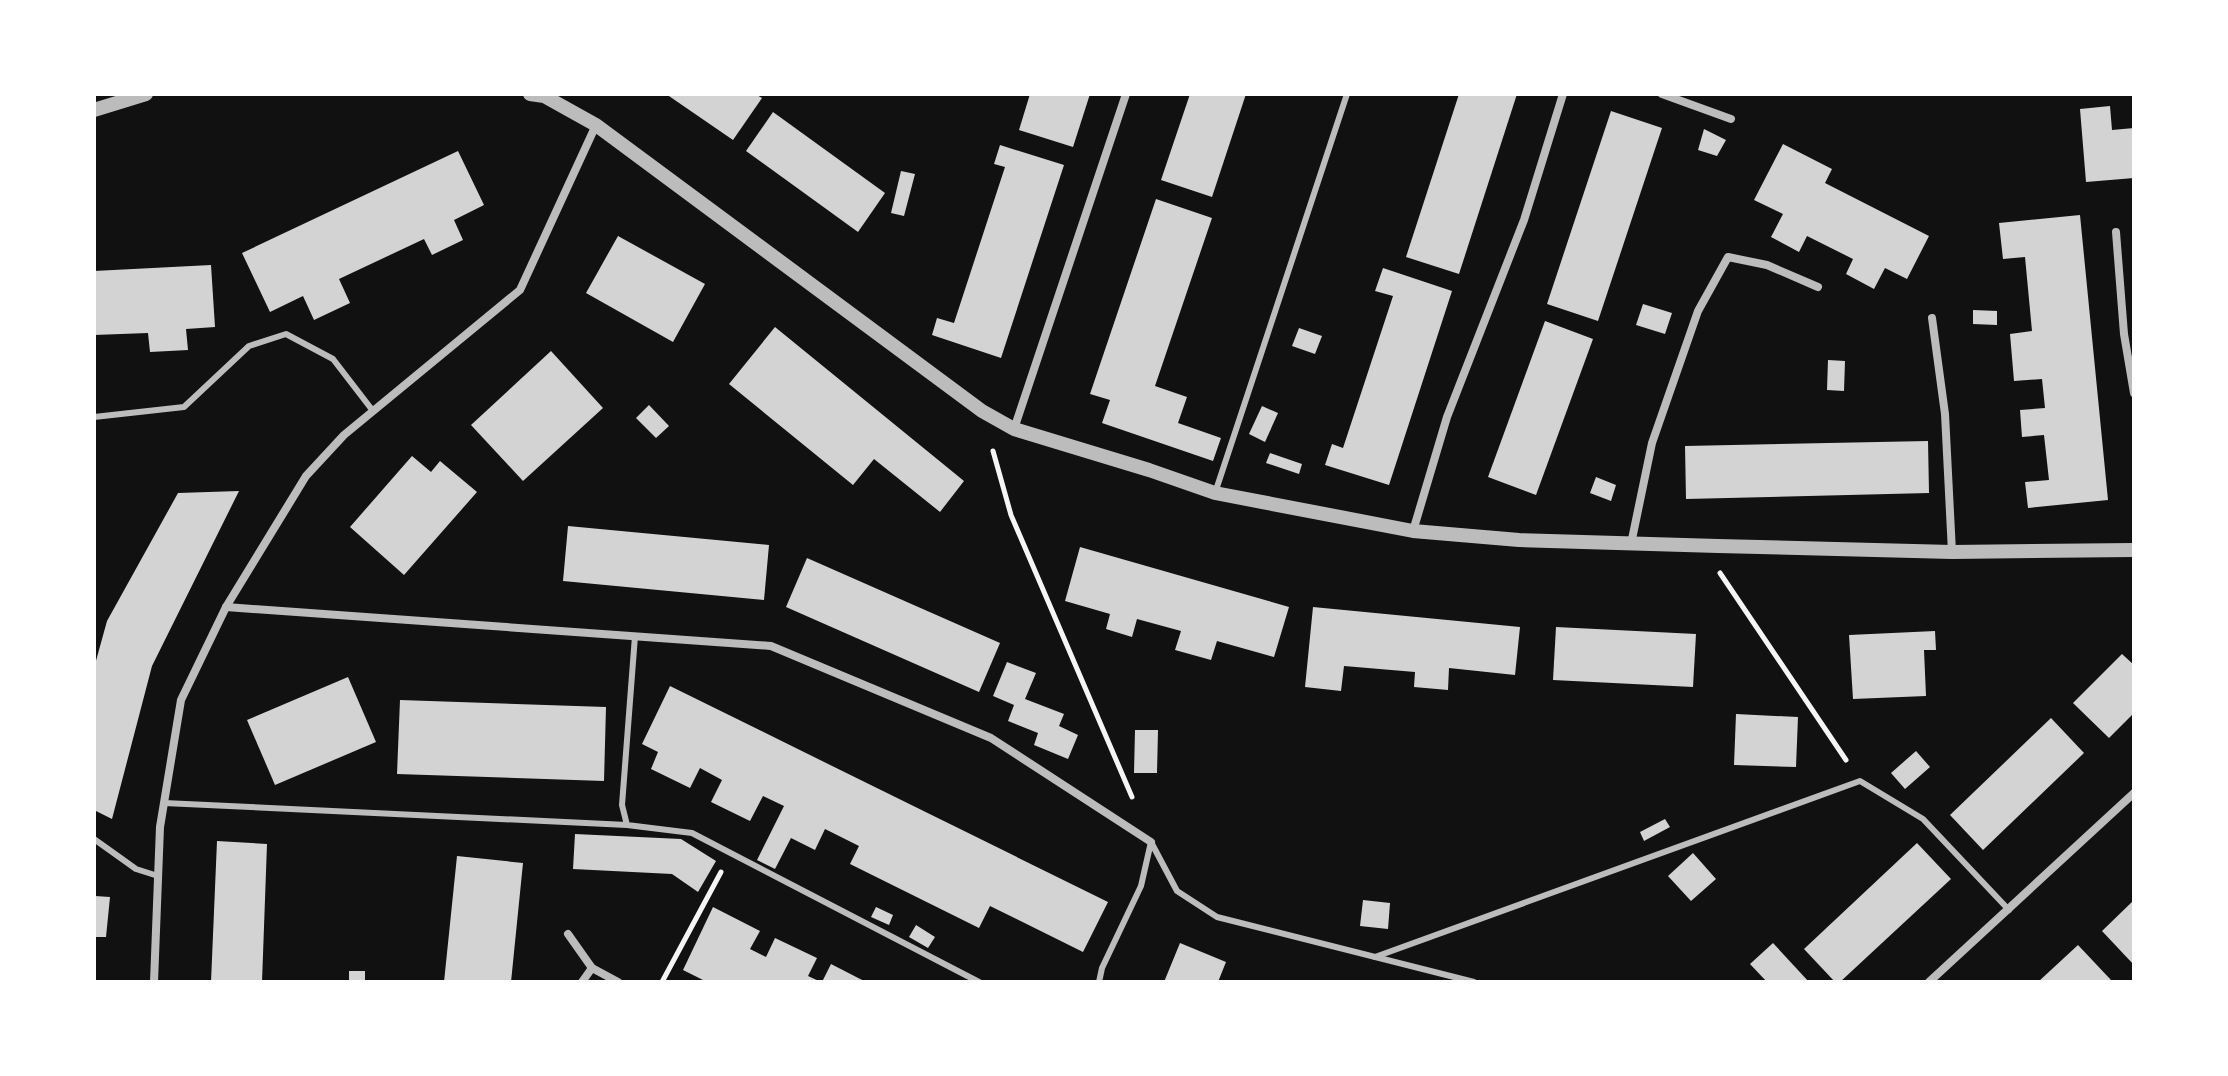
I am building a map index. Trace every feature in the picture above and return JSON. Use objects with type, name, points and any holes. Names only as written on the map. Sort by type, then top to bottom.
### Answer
[{"type":"street","points":[[94,110],[146,94]]},
{"type":"street","points":[[530,94],[544,96],[596,125],[982,411],[1014,429],[1215,493],[1413,531],[1519,540],[1952,552],[2134,550]]},
{"type":"street","points":[[1014,429],[1126,94]]},
{"type":"street","points":[[1413,531],[1447,417],[1524,220],[1563,94]]},
{"type":"street","points":[[1662,94],[1731,119]]},
{"type":"street","points":[[154,982],[164,803],[181,700],[226,607],[306,476],[344,435],[520,290],[596,125]]},
{"type":"street","points":[[2116,232],[2124,334],[2134,393]]},
{"type":"street","points":[[1631,544],[1652,443],[1698,311],[1728,257],[1767,265],[1818,287]]},
{"type":"street","points":[[1932,318],[1945,414],[1952,552]]},
{"type":"street","points":[[226,607],[771,646],[991,738],[1151,842]]},
{"type":"street","points":[[1929,982],[2134,793]]},
{"type":"street","points":[[568,934],[592,968],[618,982]]},
{"type":"street","points":[[582,982],[592,968]]},
{"type":"lane","points":[[1215,493],[1347,94]]},
{"type":"lane","points":[[94,417],[184,407],[249,346],[286,334],[333,359],[373,411]]},
{"type":"lane","points":[[627,825],[622,805],[635,636]]},
{"type":"lane","points":[[1375,957],[1860,781],[1923,819],[2009,910]]},
{"type":"lane","points":[[164,803],[627,825],[692,833],[979,982]]},
{"type":"lane","points":[[94,839],[136,869],[158,876]]},
{"type":"lane","points":[[1151,842],[1177,891],[1217,917],[1474,982]]},
{"type":"lane","points":[[1099,982],[1102,968],[1141,886],[1151,842]]},
{"type":"path","points":[[982,411],[1011,515],[1151,842]]},
{"type":"path","points":[[1701,546],[1860,781]]},
{"type":"path","points":[[662,982],[731,854]]},
{"type":"building","points":[[666,94],[755,94],[762,98],[733,140]]},
{"type":"building","points":[[1030,94],[1090,94],[1073,147],[1019,130]]},
{"type":"building","points":[[1190,94],[1246,94],[1212,197],[1161,180]]},
{"type":"building","points":[[1459,94],[1517,94],[1459,274],[1406,257]]},
{"type":"building","points":[[2110,106],[2112,130],[2134,128],[2134,178],[2086,182],[2080,109]]},
{"type":"building","points":[[1611,111],[1662,128],[1598,321],[1547,304]]},
{"type":"building","points":[[773,112],[885,193],[858,232],[746,151]]},
{"type":"building","points":[[1704,129],[1726,140],[1717,156],[1698,150]]},
{"type":"building","points":[[1783,144],[1832,169],[1825,183],[1929,236],[1907,279],[1885,268],[1874,289],[1846,274],[1853,259],[1807,236],[1799,252],[1771,237],[1783,214],[1754,200]]},
{"type":"building","points":[[1000,145],[1064,165],[1001,358],[932,335],[937,318],[954,323],[1005,167],[994,164]]},
{"type":"building","points":[[458,151],[484,205],[454,220],[463,240],[432,255],[424,239],[339,279],[350,303],[314,320],[303,296],[270,312],[242,253]]},
{"type":"building","points":[[901,171],[915,174],[904,216],[891,213]]},
{"type":"building","points":[[1156,199],[1212,218],[1155,386],[1187,397],[1178,423],[1221,438],[1213,461],[1102,423],[1110,400],[1090,394]]},
{"type":"building","points":[[2080,215],[2108,500],[2028,508],[2025,482],[2049,480],[2044,435],[2022,437],[2020,410],[2045,408],[2042,379],[2014,381],[2010,334],[2032,331],[2025,257],[2003,259],[1999,223]]},
{"type":"building","points":[[618,236],[705,284],[673,342],[586,293]]},
{"type":"building","points":[[211,265],[215,327],[186,329],[188,350],[150,352],[148,333],[94,335],[94,271]]},
{"type":"building","points":[[1383,268],[1452,291],[1389,485],[1325,465],[1332,444],[1343,448],[1393,296],[1375,291]]},
{"type":"building","points":[[1643,304],[1672,313],[1665,334],[1636,325]]},
{"type":"building","points":[[1973,310],[1997,311],[1997,325],[1973,324]]},
{"type":"building","points":[[1545,321],[1593,339],[1536,495],[1488,477]]},
{"type":"building","points":[[775,327],[964,481],[940,512],[874,459],[853,485],[729,384]]},
{"type":"building","points":[[1299,328],[1322,336],[1315,354],[1292,346]]},
{"type":"building","points":[[551,351],[603,408],[523,481],[471,425]]},
{"type":"building","points":[[1828,360],[1845,361],[1844,391],[1827,390]]},
{"type":"building","points":[[649,405],[669,426],[656,438],[636,418]]},
{"type":"building","points":[[1262,406],[1278,413],[1265,442],[1249,434]]},
{"type":"building","points":[[1928,441],[1929,493],[1686,499],[1685,446]]},
{"type":"building","points":[[1270,453],[1302,464],[1299,474],[1266,463]]},
{"type":"building","points":[[412,456],[431,472],[440,461],[477,492],[404,575],[350,527]]},
{"type":"building","points":[[1596,477],[1616,485],[1611,501],[1590,493]]},
{"type":"building","points":[[239,491],[152,666],[112,819],[94,810],[94,668],[107,621],[178,493]]},
{"type":"building","points":[[568,526],[769,545],[764,600],[563,581]]},
{"type":"building","points":[[1080,547],[1289,607],[1274,657],[1217,641],[1211,660],[1175,650],[1181,631],[1137,619],[1132,637],[1106,629],[1110,614],[1065,601]]},
{"type":"building","points":[[807,558],[1000,643],[979,692],[786,607]]},
{"type":"building","points":[[1313,607],[1520,627],[1515,675],[1449,668],[1448,690],[1414,687],[1415,672],[1344,666],[1341,691],[1305,687]]},
{"type":"building","points":[[1556,627],[1696,634],[1693,687],[1553,680]]},
{"type":"building","points":[[1935,631],[1936,650],[1924,650],[1926,696],[1853,699],[1849,635]]},
{"type":"building","points":[[2122,654],[2134,665],[2134,713],[2109,738],[2073,703]]},
{"type":"building","points":[[1007,662],[1036,673],[1025,699],[1064,714],[1059,726],[1078,735],[1068,759],[1034,745],[1038,733],[1008,721],[1014,705],[993,696]]},
{"type":"building","points":[[348,677],[376,742],[275,785],[247,720]]},
{"type":"building","points":[[670,686],[1108,902],[1083,952],[990,906],[979,928],[850,864],[859,846],[825,829],[815,850],[791,838],[775,869],[757,860],[784,806],[763,796],[750,821],[711,802],[722,780],[700,768],[690,788],[651,769],[658,752],[642,744]]},
{"type":"building","points":[[400,700],[606,707],[604,781],[397,774]]},
{"type":"building","points":[[1736,714],[1798,717],[1796,767],[1734,765]]},
{"type":"building","points":[[2051,718],[2084,753],[1983,850],[1950,815]]},
{"type":"building","points":[[1135,730],[1158,730],[1157,773],[1134,773]]},
{"type":"building","points":[[1916,751],[1930,767],[1905,789],[1891,773]]},
{"type":"building","points":[[1665,819],[1670,827],[1644,841],[1640,832]]},
{"type":"building","points":[[575,834],[681,839],[716,861],[698,892],[672,874],[573,869]]},
{"type":"building","points":[[217,841],[267,844],[262,982],[211,982]]},
{"type":"building","points":[[1917,843],[1951,879],[1840,982],[1835,982],[1804,949]]},
{"type":"building","points":[[1693,853],[1716,879],[1691,901],[1668,876]]},
{"type":"building","points":[[457,856],[523,863],[511,982],[444,982]]},
{"type":"building","points":[[95,896],[110,897],[106,937],[94,937]]},
{"type":"building","points":[[1363,900],[1390,903],[1388,929],[1360,926]]},
{"type":"building","points":[[2134,900],[2134,965],[2102,931]]},
{"type":"building","points":[[713,907],[760,931],[750,949],[766,957],[775,938],[817,958],[808,976],[821,982],[707,982],[683,970]]},
{"type":"building","points":[[876,907],[893,915],[889,925],[871,917]]},
{"type":"building","points":[[916,925],[935,937],[928,948],[909,937]]},
{"type":"building","points":[[1180,943],[1226,962],[1218,982],[1164,982]]},
{"type":"building","points":[[1773,943],[1809,982],[1767,982],[1750,964]]},
{"type":"building","points":[[2078,945],[2111,980],[2038,982]]},
{"type":"building","points":[[831,964],[866,982],[822,982]]},
{"type":"building","points":[[349,971],[365,971],[365,982],[349,982]]}]
